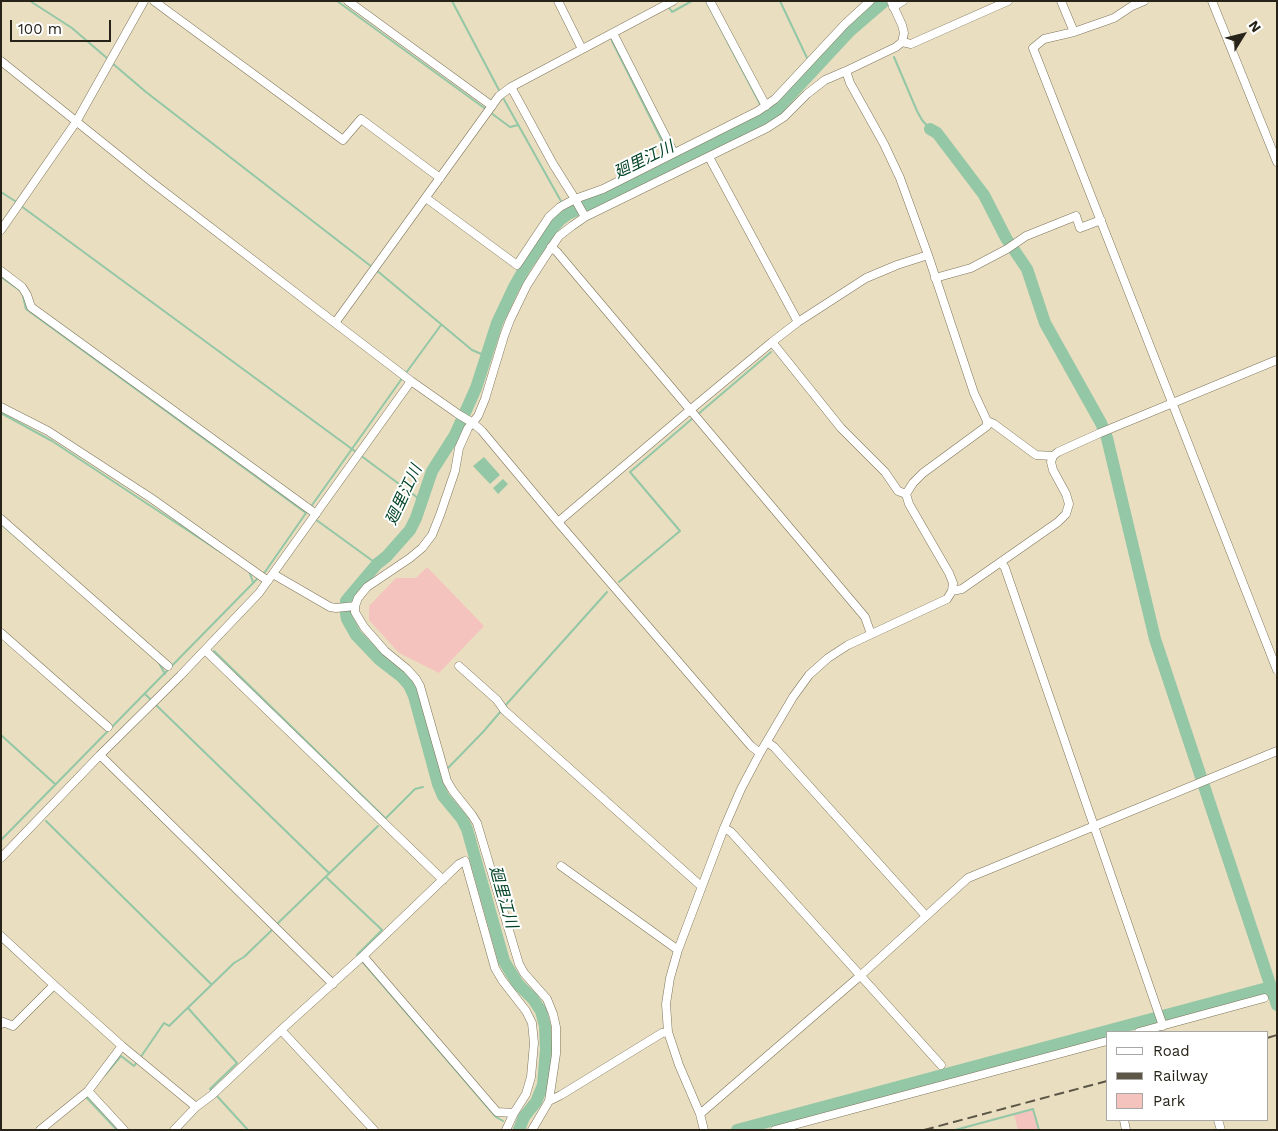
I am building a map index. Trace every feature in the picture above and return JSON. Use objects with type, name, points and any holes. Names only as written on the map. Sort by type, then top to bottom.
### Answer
[{"type":"street","points":[[1,230],[76,122],[144,1]]},
{"type":"street","points":[[154,1],[343,140],[361,120],[440,178]]},
{"type":"street","points":[[348,1],[490,110]]},
{"type":"street","points":[[558,1],[582,49]]},
{"type":"street","points":[[710,1],[766,106]]},
{"type":"street","points":[[426,198],[517,265],[549,217],[563,206],[603,189],[758,111],[775,100],[845,24],[870,1]]},
{"type":"street","points":[[532,1130],[549,1101],[556,1054],[556,1027],[553,1014],[547,999],[524,973],[519,964],[477,823],[447,781],[420,686],[407,669],[386,651],[364,626],[355,612],[355,606],[358,598],[367,587],[410,558],[422,548],[432,535],[455,471],[459,448],[471,421],[478,416],[485,399],[510,320],[528,285],[559,236],[584,215],[767,128],[784,117],[807,94],[825,80],[896,47],[902,42],[904,33],[892,4],[903,1]]},
{"type":"street","points":[[902,42],[911,44],[1008,1]]},
{"type":"street","points":[[1061,1],[1074,32]]},
{"type":"street","points":[[1144,1],[1132,6],[1114,18],[1074,32],[1044,39],[1033,48],[1277,670]]},
{"type":"street","points":[[1212,1],[1277,162]]},
{"type":"street","points":[[335,323],[499,96],[508,88],[670,3]]},
{"type":"street","points":[[613,33],[670,154]]},
{"type":"street","points":[[1,61],[169,196],[335,323],[458,414],[471,421],[482,431],[750,746],[760,753]]},
{"type":"street","points":[[846,71],[850,83],[884,144],[900,178],[974,393],[988,421],[1036,455],[1053,456]]},
{"type":"street","points":[[508,88],[584,215]]},
{"type":"street","points":[[709,157],[798,322]]},
{"type":"street","points":[[935,278],[971,268],[1007,250],[1026,236],[1076,216],[1080,228],[1101,220]]},
{"type":"street","points":[[551,247],[865,617],[872,634]]},
{"type":"street","points":[[558,522],[694,414],[772,342],[798,322],[866,278],[928,255]]},
{"type":"street","points":[[1,271],[22,287],[31,307],[312,514]]},
{"type":"street","points":[[772,342],[841,428],[885,472],[898,490],[906,494]]},
{"type":"street","points":[[952,591],[962,589],[1058,522],[1066,514],[1069,504],[1051,462],[1053,456],[1058,452],[1277,360]]},
{"type":"street","points":[[263,577],[273,574],[312,514],[359,454],[407,377]]},
{"type":"street","points":[[1,407],[48,431],[151,498],[263,577]]},
{"type":"street","points":[[704,1130],[700,1114],[679,1065],[668,1032],[666,1004],[670,978],[678,950],[724,828],[741,789],[760,753],[793,697],[809,675],[828,658],[848,645],[947,599],[952,591],[953,583],[909,504],[906,494],[912,483],[922,473],[984,430],[988,421]]},
{"type":"street","points":[[1,519],[168,666]]},
{"type":"street","points":[[1001,562],[1005,568],[1164,1026]]},
{"type":"street","points":[[273,574],[330,606],[336,608],[355,606]]},
{"type":"street","points":[[1,858],[259,594],[263,577]]},
{"type":"street","points":[[1,633],[108,727]]},
{"type":"street","points":[[204,650],[443,880]]},
{"type":"street","points":[[459,666],[496,700],[502,708],[701,886]]},
{"type":"street","points":[[767,742],[774,747],[926,916]]},
{"type":"street","points":[[700,1114],[860,976],[968,878],[1277,750]]},
{"type":"street","points":[[100,755],[333,984]]},
{"type":"street","points":[[724,828],[731,832],[941,1065]]},
{"type":"street","points":[[174,1130],[196,1107],[214,1093],[333,984],[459,864],[465,861],[495,968],[526,1011],[532,1023],[534,1043],[532,1077],[526,1094],[506,1130]]},
{"type":"street","points":[[561,866],[678,950]]},
{"type":"street","points":[[1,936],[122,1046],[196,1107]]},
{"type":"street","points":[[361,958],[497,1112],[514,1113]]},
{"type":"street","points":[[1,1024],[3,1022],[13,1026],[54,985]]},
{"type":"street","points":[[1143,1031],[1264,998]]},
{"type":"street","points":[[281,1030],[374,1130]]},
{"type":"street","points":[[549,1101],[662,1033],[668,1032]]},
{"type":"street","points":[[775,1130],[1106,1041]]},
{"type":"street","points":[[40,1130],[89,1093],[122,1046]]},
{"type":"street","points":[[89,1093],[124,1130]]},
{"type":"green space","points":[[427,567],[484,626],[439,673],[399,653],[369,620],[369,606],[396,578],[416,578]]},
{"type":"green space","points":[[1032,1110],[1038,1130],[1018,1130],[1014,1115]]},
{"type":"shaded area","points":[[484,457],[500,475],[490,484],[473,466]]},
{"type":"shaded area","points":[[503,479],[508,484],[498,494],[493,488]]},
{"type":"waterway","points":[[30,1],[72,28],[108,59]]},
{"type":"waterway","points":[[337,1],[487,110]]},
{"type":"waterway","points":[[452,1],[500,92]]},
{"type":"waterway","points":[[668,6],[672,12],[692,1]]},
{"type":"waterway","points":[[706,1],[760,104]]},
{"type":"waterway","points":[[780,1],[808,60]]},
{"type":"waterway","name":"廻里江川","points":[[519,1130],[524,1117],[536,1102],[543,1085],[546,1049],[545,1026],[541,1011],[533,999],[518,984],[504,961],[467,829],[462,819],[443,796],[438,784],[414,696],[409,685],[380,660],[356,635],[347,619],[346,601],[377,564],[387,556],[410,530],[432,471],[455,435],[476,388],[497,323],[526,266],[551,230],[568,214],[776,111],[850,31],[885,1]]},
{"type":"waterway","points":[[612,41],[668,153]]},
{"type":"waterway","points":[[894,57],[917,111],[930,129]]},
{"type":"waterway","points":[[112,63],[146,92],[372,267]]},
{"type":"waterway","name":"廻里江川","points":[[811,64],[814,70]]},
{"type":"waterway","points":[[502,96],[562,203]]},
{"type":"waterway","points":[[491,113],[510,127],[518,125]]},
{"type":"waterway","name":"廻里江川","points":[[764,113],[767,117]]},
{"type":"waterway","points":[[930,129],[937,133],[984,195],[1006,238],[1027,269],[1045,323],[1101,423],[1107,438],[1155,639],[1277,1005]]},
{"type":"waterway","name":"廻里江川","points":[[670,157],[673,164]]},
{"type":"waterway","points":[[1,192],[18,203]]},
{"type":"waterway","points":[[21,206],[356,452]]},
{"type":"waterway","points":[[564,207],[568,214]]},
{"type":"waterway","points":[[375,269],[472,350],[486,356]]},
{"type":"waterway","points":[[1,277],[22,292],[26,309],[306,513],[262,574]]},
{"type":"waterway","points":[[406,373],[441,325]]},
{"type":"waterway","points":[[697,415],[771,352]]},
{"type":"waterway","points":[[310,508],[403,377]]},
{"type":"waterway","points":[[1,413],[52,441],[222,553]]},
{"type":"waterway","points":[[619,582],[680,531],[630,472],[693,418]]},
{"type":"waterway","points":[[360,455],[422,501]]},
{"type":"waterway","points":[[315,519],[377,564]]},
{"type":"waterway","points":[[1,524],[39,557]]},
{"type":"waterway","points":[[249,571],[253,582]]},
{"type":"waterway","points":[[1,840],[258,578]]},
{"type":"waterway","points":[[504,707],[607,592]]},
{"type":"waterway","points":[[214,651],[385,818]]},
{"type":"waterway","points":[[159,663],[165,674]]},
{"type":"waterway","points":[[145,694],[152,701]]},
{"type":"waterway","points":[[155,704],[329,873]]},
{"type":"waterway","points":[[446,769],[501,711]]},
{"type":"waterway","points":[[1,735],[55,784]]},
{"type":"waterway","name":"廻里江川","points":[[434,773],[442,770]]},
{"type":"waterway","name":"廻里江川","points":[[433,785],[438,784]]},
{"type":"waterway","points":[[385,819],[415,789],[423,787]]},
{"type":"waterway","points":[[46,821],[211,984]]},
{"type":"waterway","points":[[276,925],[378,826]]},
{"type":"waterway","points":[[326,877],[382,930],[357,955],[358,957]]},
{"type":"waterway","points":[[140,1058],[164,1023],[169,1026],[234,963],[244,957],[273,929]]},
{"type":"waterway","points":[[361,960],[496,1117],[503,1121]]},
{"type":"waterway","points":[[1107,1031],[1271,987]]},
{"type":"waterway","points":[[188,1008],[237,1063],[210,1089],[213,1091]]},
{"type":"waterway","points":[[737,1130],[1106,1031]]},
{"type":"waterway","points":[[104,1076],[121,1056],[134,1066],[137,1062]]},
{"type":"waterway","points":[[216,1095],[248,1130]]},
{"type":"waterway","points":[[86,1097],[117,1130]]},
{"type":"waterway","points":[[955,1130],[1033,1109],[1039,1130]]},
{"type":"waterway","name":"廻里江川","points":[[514,1128],[520,1129]]},
{"type":"railway","points":[[1268,1038],[1277,1035]]},
{"type":"railway","points":[[924,1130],[1106,1081]]}]
